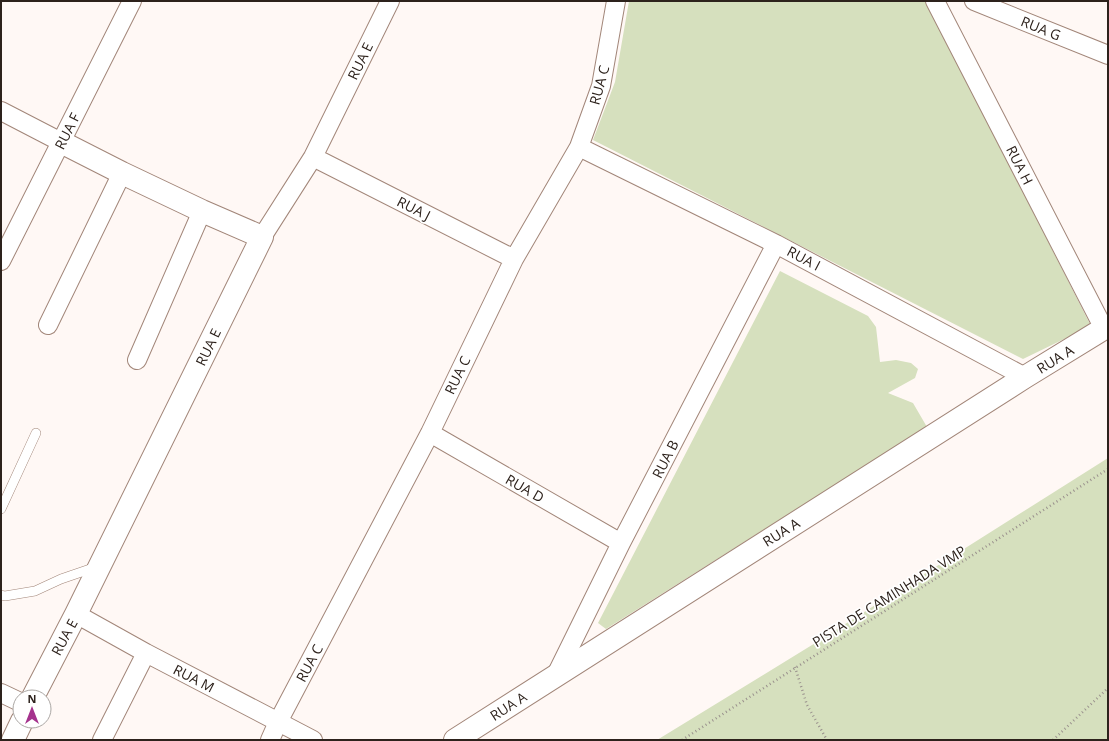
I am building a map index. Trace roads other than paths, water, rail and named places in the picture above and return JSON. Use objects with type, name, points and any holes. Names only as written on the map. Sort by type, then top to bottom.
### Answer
[{"type":"street","name":"RUA F","points":[[1,261],[132,1]]},
{"type":"street","name":"RUA E","points":[[37,689],[100,566],[262,237],[314,157],[390,1]]},
{"type":"street","name":"RUA C","points":[[270,740],[278,722],[430,433],[514,259],[578,147],[601,86],[616,1]]},
{"type":"street","name":"RUA H","points":[[936,1],[1106,328]]},
{"type":"street","name":"RUA G","points":[[974,1],[1108,55]]},
{"type":"street","points":[[1,111],[122,173],[202,211],[262,237]]},
{"type":"street","name":"RUA I","points":[[578,147],[776,244],[1025,377]]},
{"type":"street","name":"RUA J","points":[[314,157],[514,259]]},
{"type":"street","points":[[48,325],[122,173]]},
{"type":"street","points":[[137,360],[202,211]]},
{"type":"street","name":"RUA B","points":[[556,675],[621,543],[776,244]]},
{"type":"street","name":"RUA A","points":[[455,740],[1025,377],[1106,328]]},
{"type":"street","name":"RUA D","points":[[430,433],[621,543]]},
{"type":"street","name":"RUA M","points":[[76,614],[146,653],[313,740]]},
{"type":"street","points":[[102,740],[146,653]]},
{"type":"street","points":[[1,692],[12,698]]},
{"type":"street","points":[[13,740],[18,729]]},
{"type":"lane","points":[[1,508],[36,433]]},
{"type":"lane","points":[[1,595],[5,596],[35,591],[100,566]]}]
